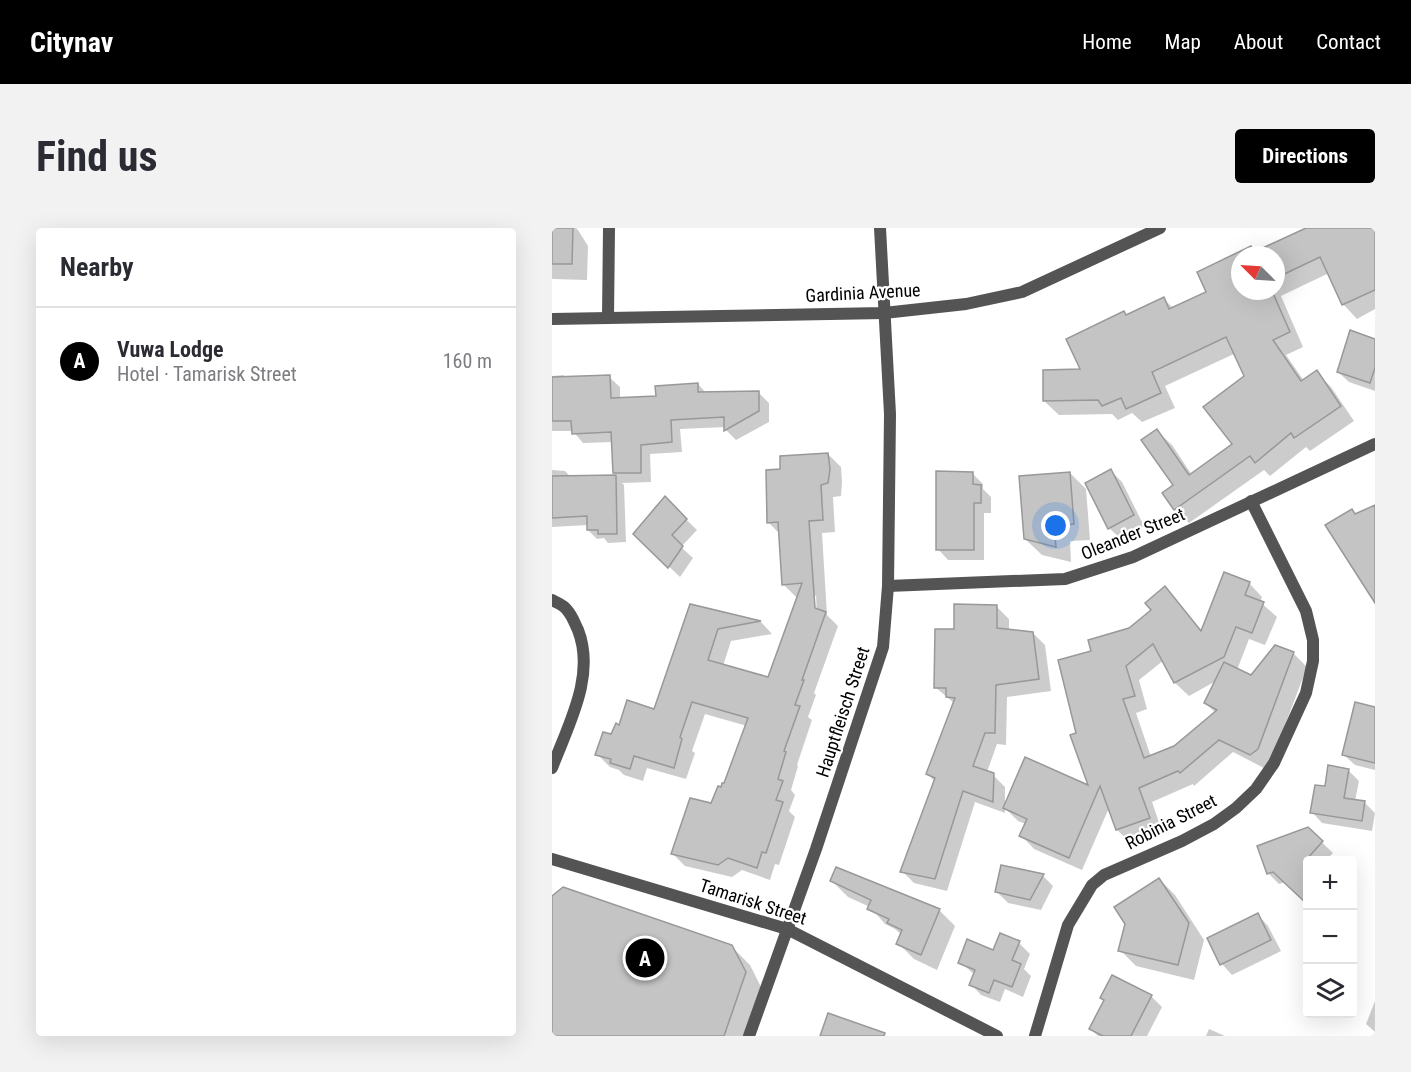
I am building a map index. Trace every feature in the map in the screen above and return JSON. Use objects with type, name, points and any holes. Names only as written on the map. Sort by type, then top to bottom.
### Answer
[{"type":"street","points":[[608,318],[609,228]]},
{"type":"street","name":"Hauptfleisch Street","points":[[749,1036],[816,849],[883,647],[888,586],[890,414],[880,228]]},
{"type":"street","name":"Gardinia Avenue","points":[[552,319],[884,313],[966,304],[1022,292],[1160,228]]},
{"type":"street","name":"Oleander Street","points":[[888,586],[1065,579],[1133,557],[1375,444]]},
{"type":"street","name":"Robinia Street","points":[[1035,1036],[1068,926],[1092,885],[1104,875],[1182,841],[1214,824],[1236,808],[1256,789],[1274,764],[1306,693],[1313,661],[1313,640],[1306,611],[1251,501]]},
{"type":"street","points":[[552,600],[567,609],[574,621],[584,645],[585,668],[577,699],[552,768]]},
{"type":"street","name":"Tamarisk Street","points":[[552,859],[787,929],[997,1036]]},
{"type":"building","points":[[552,228],[573,228],[572,264],[552,264]]},
{"type":"building","points":[[1306,228],[1375,228],[1375,290],[1342,305],[1320,257],[1285,274],[1285,246],[1267,246]]},
{"type":"building","points":[[1231,256],[1231,300],[1276,300],[1290,332],[1273,340],[1301,381],[1317,370],[1341,406],[1294,438],[1291,433],[1255,463],[1250,456],[1174,510],[1162,493],[1173,485],[1141,440],[1157,429],[1189,475],[1232,444],[1203,407],[1244,376],[1226,337],[1152,372],[1161,393],[1126,409],[1121,398],[1102,406],[1098,400],[1043,401],[1043,370],[1080,369],[1066,339],[1124,311],[1126,315],[1164,297],[1169,309],[1206,292],[1197,272]]},
{"type":"building","points":[[1350,330],[1375,339],[1375,368],[1370,383],[1337,372]]},
{"type":"building","points":[[610,375],[611,398],[656,396],[655,386],[698,383],[698,392],[759,391],[759,411],[724,431],[724,417],[671,420],[672,442],[641,445],[641,473],[613,473],[611,432],[572,434],[571,421],[552,421],[552,377]]},
{"type":"building","points":[[828,453],[830,469],[828,483],[821,485],[823,520],[809,521],[815,608],[826,612],[795,705],[800,706],[784,751],[786,752],[778,779],[783,781],[776,800],[783,802],[766,853],[762,852],[757,868],[728,858],[718,865],[671,854],[690,798],[711,803],[718,786],[721,787],[724,783],[748,718],[692,702],[680,737],[682,739],[674,768],[634,756],[630,769],[610,763],[611,759],[595,755],[603,732],[611,734],[616,723],[619,725],[627,700],[654,709],[690,604],[761,621],[718,629],[708,660],[768,677],[802,583],[782,585],[778,522],[767,523],[766,470],[780,469],[780,456]]},
{"type":"building","points":[[1111,469],[1134,515],[1108,529],[1085,483]]},
{"type":"building","points":[[936,471],[973,472],[973,484],[981,485],[981,503],[974,503],[974,550],[936,550]]},
{"type":"building","points":[[1070,472],[1074,524],[1054,526],[1056,547],[1024,539],[1019,476]]},
{"type":"building","points":[[616,475],[617,534],[598,534],[598,530],[587,530],[587,516],[552,518],[552,476]]},
{"type":"building","points":[[665,496],[687,519],[672,535],[683,546],[668,568],[633,534]]},
{"type":"building","points":[[1375,505],[1375,603],[1325,525],[1352,509],[1355,514]]},
{"type":"building","points":[[1224,572],[1250,582],[1245,595],[1264,602],[1252,633],[1236,627],[1224,657],[1174,683],[1153,644],[1126,666],[1135,696],[1123,699],[1144,758],[1174,746],[1217,710],[1204,703],[1224,662],[1251,675],[1275,645],[1294,652],[1258,749],[1250,755],[1219,740],[1180,773],[1178,771],[1139,788],[1150,818],[1116,830],[1100,786],[1069,858],[1019,836],[1027,819],[1003,808],[1025,757],[1088,785],[1070,735],[1076,733],[1058,660],[1091,651],[1088,640],[1129,628],[1151,610],[1145,603],[1165,586],[1201,631]]},
{"type":"building","points":[[954,604],[997,605],[997,628],[1033,632],[1039,679],[996,685],[995,733],[985,733],[973,766],[994,773],[993,802],[963,791],[935,879],[900,872],[935,778],[926,774],[955,698],[946,697],[946,688],[934,688],[935,629],[954,629]]},
{"type":"building","points":[[1355,702],[1375,707],[1375,763],[1342,755]]},
{"type":"building","points":[[1328,765],[1349,769],[1344,798],[1365,801],[1362,821],[1310,813],[1315,785],[1325,786]]},
{"type":"building","points":[[1308,827],[1323,841],[1310,856],[1303,856],[1303,900],[1273,872],[1267,874],[1257,846]]},
{"type":"building","points":[[1001,865],[1044,874],[1030,900],[995,892]]},
{"type":"building","points":[[836,867],[940,909],[921,955],[896,944],[902,930],[887,923],[889,919],[867,909],[871,900],[830,881]]},
{"type":"building","points":[[1159,878],[1189,923],[1178,965],[1118,951],[1125,924],[1114,907]]},
{"type":"building","points":[[563,887],[732,945],[746,972],[724,1036],[552,1036],[552,896]]},
{"type":"building","points":[[1258,913],[1271,940],[1220,965],[1207,938]]},
{"type":"building","points":[[1000,933],[1020,941],[1012,960],[1021,964],[1012,987],[994,980],[989,993],[969,985],[975,970],[958,963],[967,939],[993,950]]},
{"type":"building","points":[[1112,975],[1152,995],[1131,1036],[1103,1036],[1089,1029],[1104,1000],[1100,998]]},
{"type":"building","points":[[828,1013],[885,1033],[884,1036],[820,1036]]},
{"type":"place","name":"Vuwa Lodge","points":[[645,958]]}]
